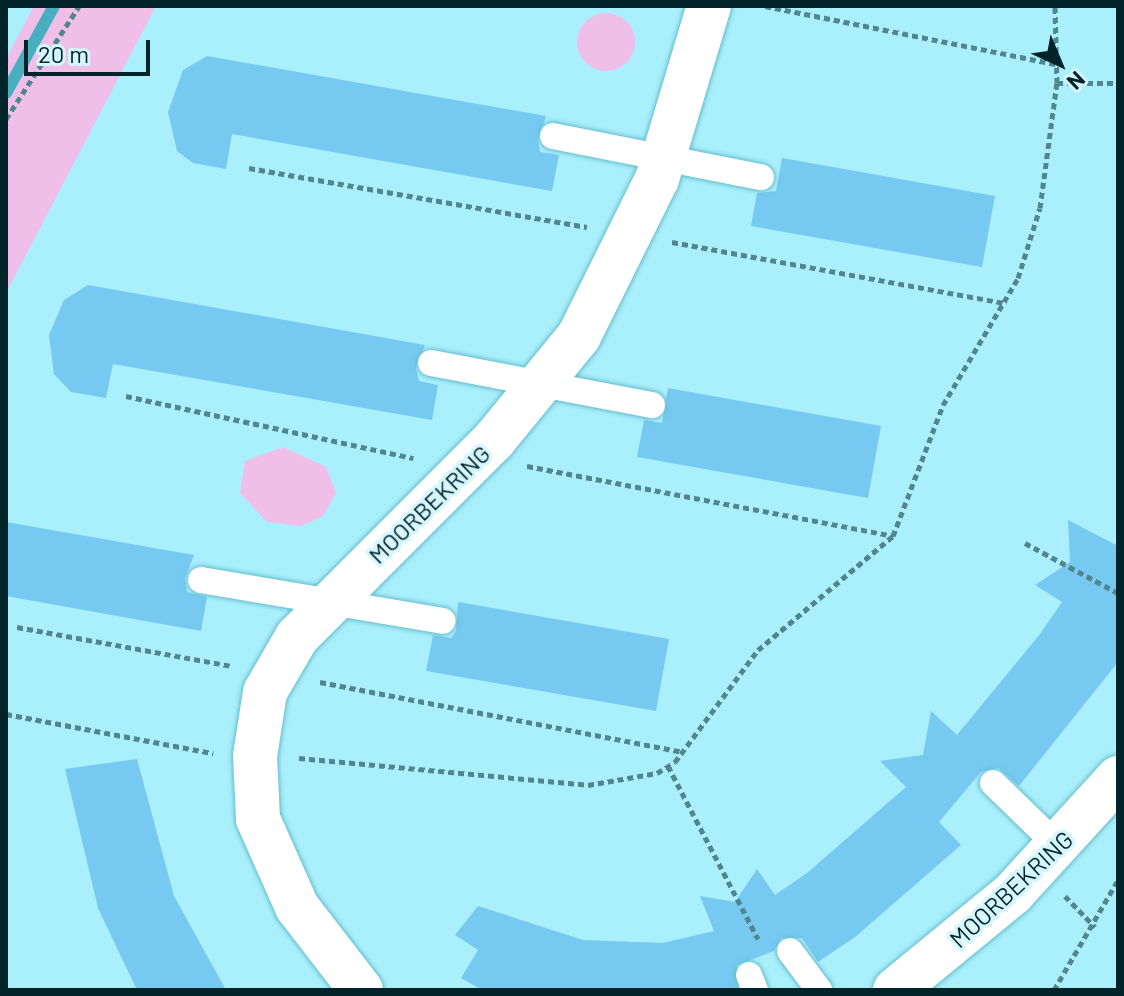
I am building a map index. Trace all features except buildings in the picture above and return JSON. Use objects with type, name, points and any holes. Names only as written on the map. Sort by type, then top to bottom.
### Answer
[{"type":"street","name":"MOORBEKRING","points":[[361,990],[309,927],[275,865],[257,811],[255,756],[272,673],[329,602],[475,459],[540,388],[611,280],[665,158],[709,6]]},
{"type":"street","name":"MOORBEKRING","points":[[895,990],[1059,847],[1118,778]]},
{"type":"lane","points":[[553,136],[761,177]]},
{"type":"lane","points":[[431,363],[540,388],[652,405]]},
{"type":"lane","points":[[201,580],[443,621]]},
{"type":"lane","points":[[993,783],[1059,847]]},
{"type":"lane","points":[[790,951],[819,990]]},
{"type":"path","points":[[6,119],[79,6]]},
{"type":"path","points":[[765,6],[1056,64]]},
{"type":"path","points":[[6,714],[255,756],[588,785],[668,766],[684,752],[758,650],[893,536],[943,405],[1018,278],[1040,208],[1057,83],[1055,6]]},
{"type":"path","points":[[1057,83],[1118,83]]},
{"type":"path","points":[[126,396],[475,459],[516,463],[893,536]]},
{"type":"path","points":[[1025,543],[1118,593]]},
{"type":"path","points":[[17,627],[684,752]]},
{"type":"path","points":[[668,766],[726,890]]},
{"type":"path","points":[[1054,990],[1118,880]]},
{"type":"shaded area","points":[[34,6],[156,6],[6,293],[6,59]]},
{"type":"shaded area","points":[[606,13],[617,15],[626,22],[633,31],[633,53],[626,62],[617,69],[606,71],[595,69],[586,62],[579,53],[577,42],[579,31],[586,22],[595,15]]},
{"type":"shaded area","points":[[283,447],[326,467],[336,493],[323,516],[301,526],[267,522],[240,493],[245,461]]},
{"type":"waterway","points":[[6,93],[54,6]]}]
